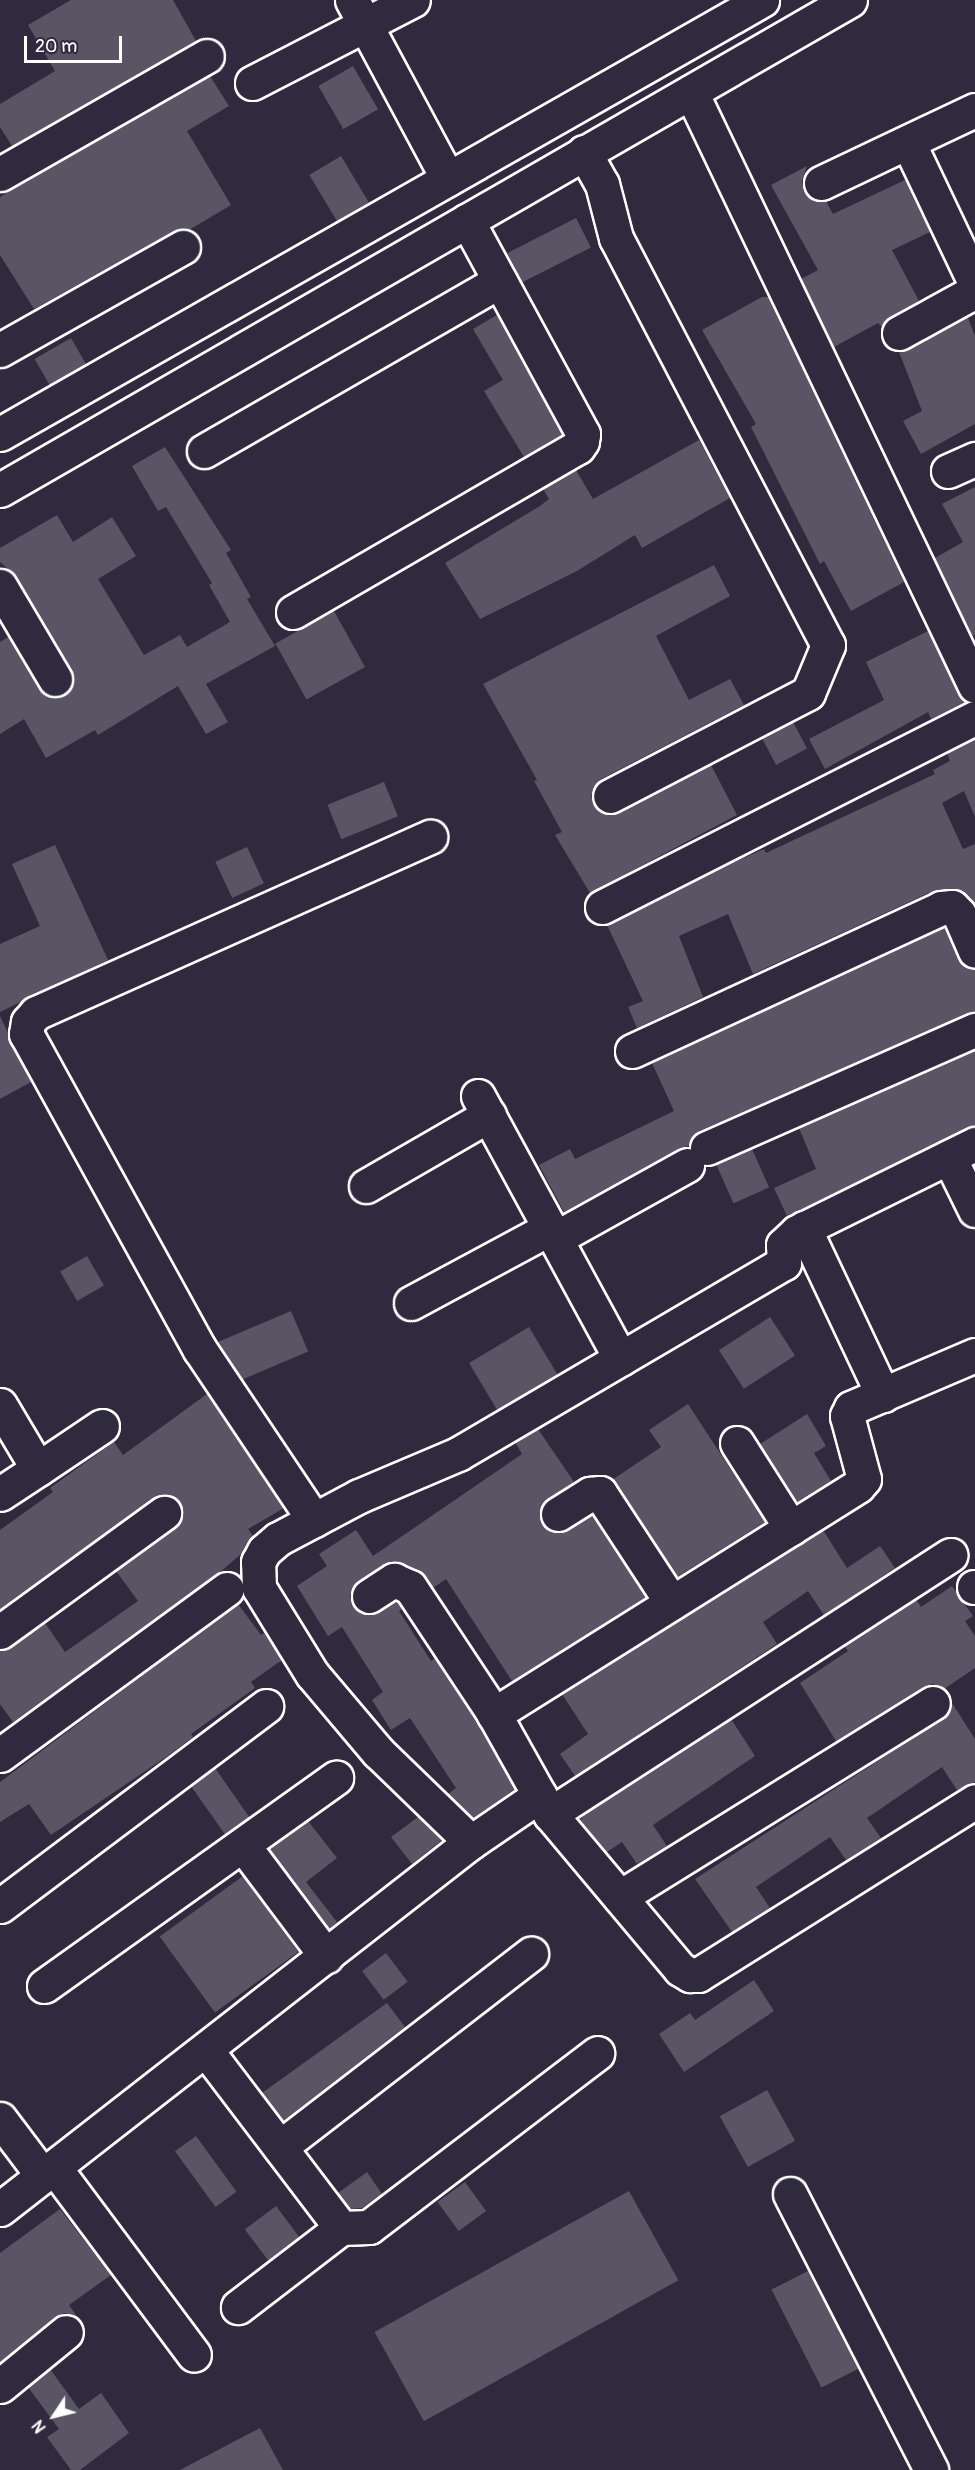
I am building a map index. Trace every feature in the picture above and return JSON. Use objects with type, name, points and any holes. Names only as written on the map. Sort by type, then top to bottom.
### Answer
[{"type":"street","points":[[252,83],[359,13],[413,0]]},
{"type":"street","points":[[0,434],[762,0]]},
{"type":"street","points":[[0,490],[850,0]]},
{"type":"street","points":[[359,13],[448,179]]},
{"type":"street","points":[[0,174],[207,56]]},
{"type":"street","points":[[691,92],[975,686]]},
{"type":"street","points":[[821,183],[975,110]]},
{"type":"street","points":[[899,333],[970,294],[975,283],[908,142]]},
{"type":"street","points":[[584,152],[602,184],[616,238],[828,645],[808,693],[610,796]]},
{"type":"street","points":[[293,612],[578,447],[582,441],[583,434],[467,220]]},
{"type":"street","points":[[0,350],[183,247]]},
{"type":"street","points":[[204,451],[500,281]]},
{"type":"street","points":[[0,586],[55,679]]},
{"type":"street","points":[[603,907],[975,718]]},
{"type":"street","points":[[314,1520],[200,1350],[26,1034],[28,1022],[36,1013],[430,837]]},
{"type":"street","points":[[632,1051],[941,908],[952,907],[959,914],[975,951]]},
{"type":"street","points":[[411,1303],[553,1233],[697,1156],[975,1030]]},
{"type":"street","points":[[366,1186],[484,1106],[621,1359]]},
{"type":"street","points":[[471,1842],[378,1752],[312,1674],[264,1601],[257,1577],[264,1551],[359,1496],[458,1454],[784,1263],[787,1237],[962,1151],[975,1210]]},
{"type":"street","points":[[804,1228],[883,1395]]},
{"type":"street","points":[[495,1714],[858,1486],[864,1479],[847,1416],[851,1408],[975,1355]]},
{"type":"street","points":[[5,1425],[38,1468]]},
{"type":"street","points":[[0,1494],[102,1426]]},
{"type":"street","points":[[737,1443],[791,1528]]},
{"type":"street","points":[[558,1514],[590,1494],[600,1493],[672,1603]]},
{"type":"street","points":[[0,1632],[164,1513]]},
{"type":"street","points":[[0,2209],[471,1842],[545,1804],[950,1555]]},
{"type":"street","points":[[369,1596],[394,1580],[402,1581],[410,1587],[495,1714],[545,1804],[680,1969],[690,1975],[698,1975],[975,1801]]},
{"type":"street","points":[[0,1755],[227,1589]]},
{"type":"street","points":[[620,1897],[933,1703]]},
{"type":"street","points":[[0,1906],[266,1706]]},
{"type":"street","points":[[44,1986],[336,1778]]},
{"type":"street","points":[[243,1845],[326,1956]]},
{"type":"street","points":[[280,2147],[531,1954]]},
{"type":"street","points":[[206,2050],[341,2228]]},
{"type":"street","points":[[238,2307],[341,2228],[369,2227],[597,2053]]},
{"type":"street","points":[[0,2119],[48,2172],[194,2355]]},
{"type":"street","points":[[790,2194],[931,2470]]},
{"type":"street","points":[[0,2386],[66,2332]]},
{"type":"building","points":[[71,0],[173,0],[196,41],[12,146],[0,127],[0,104],[55,71],[28,25]]},
{"type":"building","points":[[353,66],[378,109],[343,129],[318,86]]},
{"type":"building","points":[[210,76],[229,106],[187,131],[231,205],[189,230],[174,231],[34,309],[0,255],[0,197]]},
{"type":"building","points":[[341,156],[369,202],[337,221],[309,175]]},
{"type":"building","points":[[807,166],[802,181],[804,192],[811,199],[826,201],[833,214],[905,180],[930,232],[892,250],[919,301],[890,317],[882,327],[878,323],[834,347],[801,279],[818,270],[771,185]]},
{"type":"building","points":[[576,218],[591,247],[522,282],[507,253]]},
{"type":"building","points":[[762,297],[768,297],[904,582],[851,611],[824,561],[820,564],[751,427],[756,424],[702,330]]},
{"type":"building","points":[[497,315],[562,435],[524,457],[484,391],[503,380],[473,329]]},
{"type":"building","points":[[968,318],[975,336],[975,424],[921,454],[903,421],[922,411],[899,352]]},
{"type":"building","points":[[71,338],[86,364],[50,385],[35,359]]},
{"type":"building","points":[[699,440],[730,498],[642,548],[635,535],[577,571],[480,619],[445,563],[540,506],[549,499],[543,489],[576,470],[593,499]]},
{"type":"building","points":[[165,447],[231,550],[226,553],[251,597],[247,599],[275,646],[206,684],[228,722],[206,734],[178,686],[98,735],[95,730],[46,758],[24,719],[0,734],[0,642],[8,637],[46,696],[65,695],[74,678],[16,576],[0,562],[0,548],[57,515],[73,542],[112,517],[136,556],[98,579],[144,655],[180,635],[187,647],[230,622],[209,585],[212,583],[166,507],[158,511],[132,466]]},
{"type":"building","points":[[975,487],[975,635],[972,636],[935,558],[963,542],[942,504]]},
{"type":"building","points":[[714,565],[730,596],[656,636],[689,700],[730,679],[744,705],[601,779],[591,796],[599,811],[618,813],[711,765],[737,815],[590,893],[555,835],[562,832],[534,781],[537,780],[483,684]]},
{"type":"building","points":[[334,611],[365,667],[306,699],[275,643]]},
{"type":"building","points":[[928,631],[965,702],[931,719],[928,712],[825,769],[809,739],[884,700],[866,662]]},
{"type":"building","points":[[793,722],[807,748],[776,765],[762,738]]},
{"type":"building","points":[[975,739],[975,817],[964,791],[942,803],[963,849],[975,844],[975,905],[958,889],[933,891],[753,974],[728,914],[679,936],[703,997],[637,1028],[628,1007],[643,1001],[607,925],[714,871],[764,849],[766,853],[935,774],[933,770],[950,761],[947,753]]},
{"type":"building","points":[[384,782],[398,816],[341,839],[327,805]]},
{"type":"building","points":[[55,845],[108,960],[0,1012],[0,944],[40,926],[12,864]]},
{"type":"building","points":[[247,847],[264,883],[232,898],[215,862]]},
{"type":"building","points":[[944,927],[958,959],[975,970],[975,1012],[699,1131],[688,1146],[678,1149],[564,1212],[539,1165],[570,1149],[575,1159],[674,1111],[652,1063]]},
{"type":"building","points":[[0,1016],[31,1082],[0,1099]]},
{"type":"building","points":[[975,1050],[975,1125],[787,1216],[774,1188],[816,1169],[799,1128]]},
{"type":"building","points":[[752,1149],[769,1187],[733,1203],[716,1165]]},
{"type":"building","points":[[87,1256],[104,1285],[77,1301],[60,1272]]},
{"type":"building","points":[[291,1311],[308,1352],[235,1383],[217,1342]]},
{"type":"building","points":[[770,1317],[795,1356],[744,1389],[719,1350]]},
{"type":"building","points":[[529,1327],[557,1374],[497,1410],[469,1363]]},
{"type":"building","points":[[207,1394],[284,1508],[248,1529],[253,1536],[241,1554],[219,1573],[13,1722],[0,1704],[0,1650],[11,1647],[45,1623],[65,1652],[138,1601],[116,1571],[175,1528],[183,1512],[172,1496],[154,1498],[0,1609],[0,1530],[53,1492],[50,1488],[114,1442],[123,1455]]},
{"type":"building","points":[[688,1404],[765,1522],[677,1577],[612,1480],[661,1447],[649,1430]]},
{"type":"building","points":[[807,1414],[826,1446],[814,1453],[831,1481],[797,1502],[760,1444]]},
{"type":"building","points":[[538,1429],[574,1482],[542,1505],[542,1524],[559,1533],[592,1515],[646,1597],[512,1681],[446,1579],[433,1588],[418,1570],[392,1561],[358,1581],[350,1596],[354,1607],[369,1615],[397,1602],[402,1609],[399,1611],[431,1661],[435,1658],[478,1724],[515,1789],[473,1818],[448,1794],[456,1788],[410,1718],[391,1730],[372,1700],[383,1692],[342,1627],[328,1636],[297,1586],[327,1566],[319,1554],[356,1530],[373,1556],[522,1454],[515,1442]]},
{"type":"building","points":[[823,1530],[847,1568],[880,1546],[895,1568],[824,1615],[808,1591],[763,1622],[777,1644],[575,1776],[560,1754],[588,1734],[562,1694]]},
{"type":"building","points":[[952,1586],[973,1616],[965,1621],[975,1636],[975,1668],[944,1689],[933,1684],[923,1687],[836,1741],[800,1683],[848,1651],[844,1646],[916,1599],[921,1607]]},
{"type":"building","points":[[238,1604],[261,1635],[264,1633],[282,1660],[251,1682],[255,1688],[191,1734],[193,1737],[169,1755],[51,1835],[29,1804],[0,1822],[0,1782]]},
{"type":"building","points":[[952,1703],[975,1739],[975,1782],[957,1790],[942,1767],[867,1818],[881,1838],[846,1860],[830,1837],[756,1887],[770,1908],[732,1932],[695,1879],[943,1719]]},
{"type":"building","points":[[731,1719],[755,1756],[653,1825],[667,1846],[637,1864],[622,1842],[607,1852],[580,1820],[586,1813]]},
{"type":"building","points":[[215,1768],[249,1817],[225,1834],[190,1785]]},
{"type":"building","points":[[418,1817],[442,1840],[412,1864],[391,1837]]},
{"type":"building","points":[[308,1821],[337,1858],[306,1882],[337,1922],[329,1929],[269,1849]]},
{"type":"building","points":[[243,1876],[298,1952],[215,2013],[160,1937]]},
{"type":"building","points":[[386,1953],[408,1982],[384,2000],[362,1971]]},
{"type":"building","points":[[754,1980],[774,2011],[684,2072],[659,2034],[690,2013],[695,2020]]},
{"type":"building","points":[[387,2003],[405,2027],[283,2121],[262,2093]]},
{"type":"building","points":[[767,2090],[795,2141],[748,2167],[720,2116]]},
{"type":"building","points":[[196,2136],[237,2192],[216,2207],[175,2151]]},
{"type":"building","points":[[367,2172],[382,2194],[362,2208],[350,2209],[338,2193]]},
{"type":"building","points":[[465,2182],[486,2211],[459,2231],[437,2202]]},
{"type":"building","points":[[629,2191],[678,2280],[424,2421],[374,2332]]},
{"type":"building","points":[[276,2206],[299,2237],[268,2261],[245,2229]]},
{"type":"building","points":[[60,2209],[111,2275],[69,2305],[78,2318],[64,2313],[55,2317],[0,2362],[0,2253]]},
{"type":"building","points":[[808,2271],[858,2369],[821,2388],[771,2290]]},
{"type":"building","points":[[50,2369],[79,2409],[101,2393],[129,2433],[80,2470],[71,2470],[47,2437],[59,2429],[28,2387]]},
{"type":"building","points":[[260,2428],[283,2470],[180,2470]]}]
